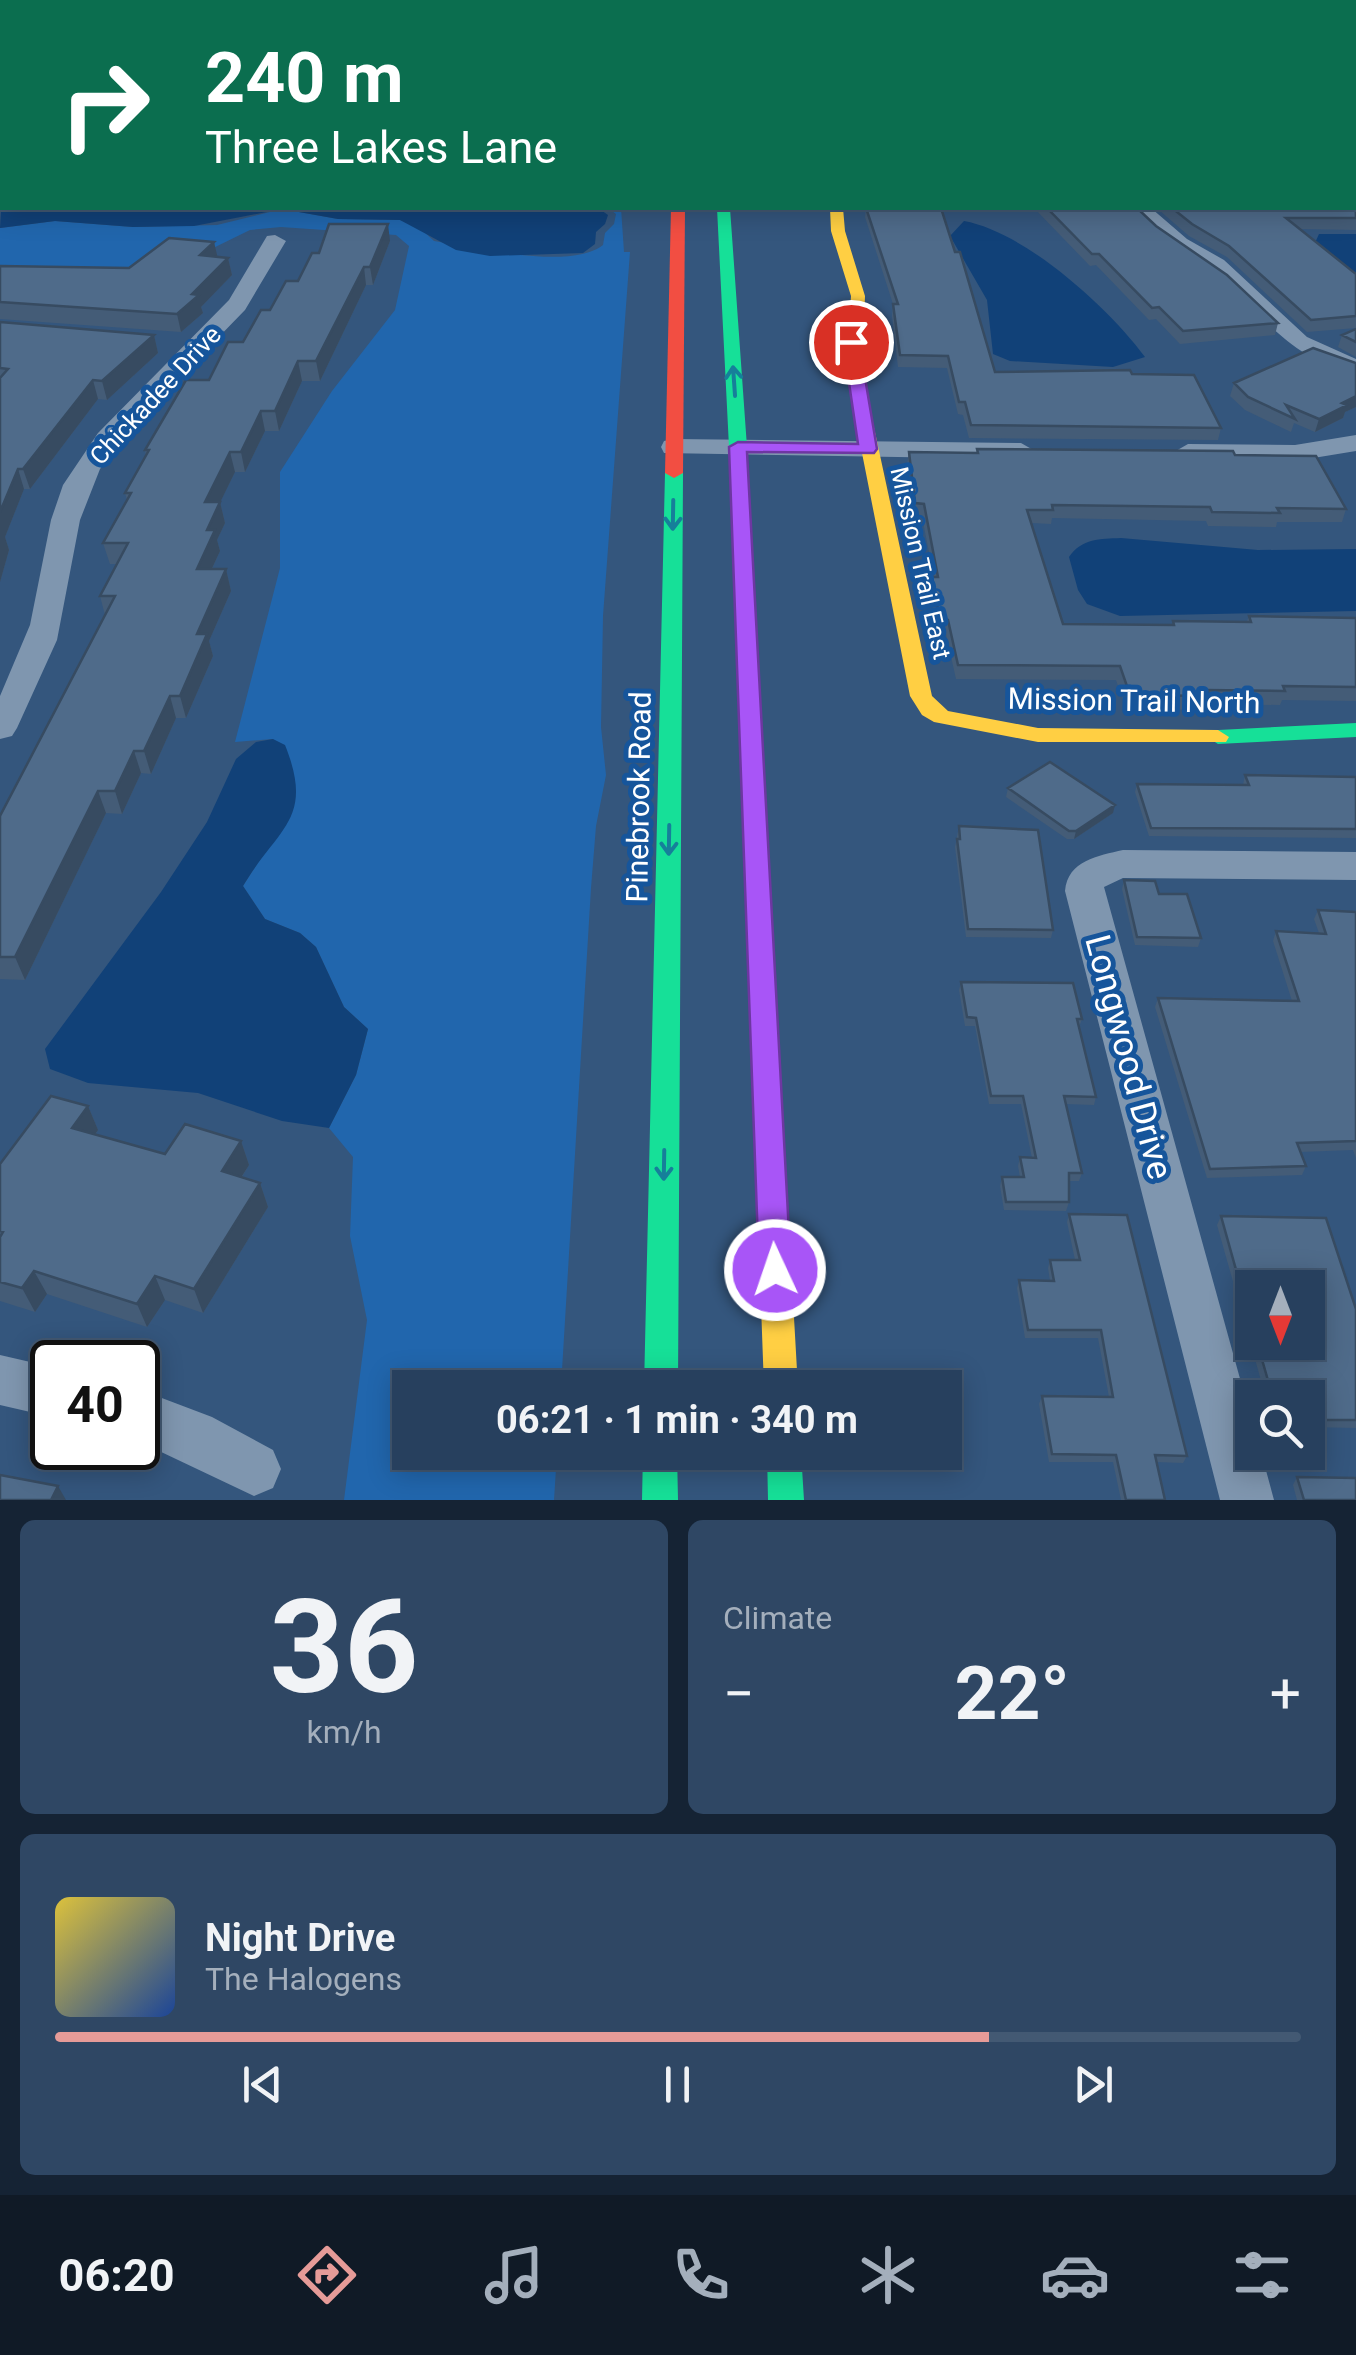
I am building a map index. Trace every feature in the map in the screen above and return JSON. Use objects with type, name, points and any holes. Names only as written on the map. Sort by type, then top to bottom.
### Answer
[{"type":"street","name":"Pinebrook Road","points":[[661,1370],[678,210]]},
{"type":"street","points":[[722,210],[738,447],[780,1370]]},
{"type":"street","name":"Mission Trail East","points":[[836,210],[838,240],[858,299],[851,342],[853,368],[921,696]]},
{"type":"street","points":[[1141,210],[1179,244],[1216,265],[1298,342],[1356,368]]},
{"type":"street","name":"Chickadee Drive","points":[[0,728],[40,645],[62,530],[76,487],[102,447],[250,293],[274,241]]},
{"type":"street","points":[[160,341],[199,346]]},
{"type":"street","points":[[1159,452],[1295,453],[1356,443]]},
{"type":"street","points":[[674,447],[1042,451]]},
{"type":"street","name":"Mission Trail North","points":[[921,696],[930,710],[942,717],[1038,735],[1224,738],[1356,730]]},
{"type":"street","name":"Longwood Drive","points":[[1247,1500],[1084,891],[1085,882],[1099,870],[1123,864],[1356,866]]},
{"type":"street","points":[[0,1380],[30,1387]]},
{"type":"street","points":[[160,1424],[254,1469]]},
{"type":"street","points":[[660,1470],[660,1500]]},
{"type":"street","points":[[785,1470],[786,1500]]},
{"type":"shaded area","points":[[1,210],[277,210],[194,226],[133,227],[55,221],[0,228]]},
{"type":"shaded area","points":[[288,210],[338,219],[400,220],[421,229],[434,241],[546,257],[588,253],[603,245],[605,233],[614,224],[616,214],[611,210],[621,210],[624,252],[630,252],[603,616],[601,727],[606,775],[596,826],[591,888],[562,1370],[392,1370],[392,1470],[556,1470],[554,1500],[344,1500],[367,1320],[350,1236],[353,1157],[329,1128],[356,1075],[368,1029],[344,1007],[316,947],[300,933],[265,919],[243,886],[262,856],[273,739],[235,742],[280,568],[280,472],[332,391],[395,310],[409,246],[396,235],[281,227],[250,230],[207,251],[123,272],[0,273],[0,228],[55,221],[133,227],[217,225]]},
{"type":"shaded area","points":[[288,210],[601,210],[608,215],[596,232],[595,244],[583,253],[490,256],[456,250],[400,220],[338,219]]},
{"type":"shaded area","points":[[964,221],[1013,240],[1064,274],[1110,316],[1145,357],[1113,367],[1010,361],[993,354],[987,300],[950,236]]},
{"type":"shaded area","points":[[1319,234],[1356,234],[1356,278],[1314,245]]},
{"type":"shaded area","points":[[1121,538],[1258,550],[1356,549],[1356,611],[1120,616],[1087,604],[1078,590],[1069,557],[1086,543]]},
{"type":"shaded area","points":[[273,739],[285,745],[293,770],[294,807],[280,835],[243,886],[265,919],[300,933],[316,947],[344,1007],[368,1029],[356,1075],[329,1128],[282,1121],[198,1093],[88,1083],[50,1069],[45,1049],[161,892],[207,822],[236,759],[256,742]]},
{"type":"building","points":[[867,210],[942,210],[955,252],[960,252],[995,372],[1130,370],[1132,374],[1194,375],[1221,428],[971,425],[965,402],[959,402],[948,356],[900,355],[893,304],[898,304]]},
{"type":"building","points":[[1049,210],[1139,210],[1227,275],[1278,323],[1183,331],[1159,307],[1152,308],[1099,254],[1092,254]]},
{"type":"building","points":[[1174,210],[1356,210],[1356,218],[1286,218],[1356,274],[1356,316],[1311,320],[1229,246]]},
{"type":"building","points":[[329,224],[388,224],[370,267],[364,267],[316,361],[298,361],[275,411],[261,411],[241,452],[230,452],[205,502],[220,502],[207,530],[215,530],[197,569],[226,569],[197,634],[207,634],[180,696],[170,696],[144,751],[134,751],[115,791],[98,791],[15,957],[0,957],[0,816],[115,596],[100,596],[128,543],[103,543],[131,493],[125,493],[186,380],[209,380],[228,342],[243,342],[261,310],[270,310],[286,281],[298,281],[312,253],[319,253]]},
{"type":"building","points":[[169,238],[214,242],[200,255],[228,258],[192,294],[199,295],[177,314],[0,302],[0,266],[129,268]]},
{"type":"building","points":[[0,322],[154,335],[102,381],[93,380],[23,469],[18,469],[0,512],[0,378],[8,369],[0,368]]},
{"type":"building","points":[[1356,329],[1356,342],[1342,335]]},
{"type":"building","points":[[1313,348],[1356,363],[1356,396],[1319,419],[1286,405],[1295,419],[1248,397],[1234,383]]},
{"type":"building","points":[[977,449],[1233,451],[1235,455],[1316,456],[1346,509],[1277,508],[1280,513],[1212,512],[1210,507],[1052,505],[1053,510],[1027,510],[1063,624],[1251,622],[1249,616],[1356,618],[1356,687],[1207,690],[1210,696],[1130,695],[1120,666],[958,665],[948,620],[940,620],[932,577],[938,577],[924,504],[915,503],[909,452],[978,453]]},
{"type":"building","points":[[1050,762],[1115,805],[1076,831],[1069,831],[1008,788]]},
{"type":"building","points":[[1245,775],[1356,777],[1356,829],[1151,828],[1137,784],[1249,785]]},
{"type":"building","points":[[959,826],[1038,830],[1053,930],[968,929],[957,839]]},
{"type":"building","points":[[1124,880],[1155,881],[1159,894],[1187,894],[1201,938],[1137,937]]},
{"type":"building","points":[[1318,910],[1356,912],[1356,1141],[1297,1143],[1306,1166],[1210,1169],[1158,998],[1299,1001],[1276,931],[1326,934]]},
{"type":"building","points":[[961,982],[1073,983],[1082,1019],[1077,1019],[1096,1097],[1064,1096],[1082,1173],[1069,1173],[1069,1202],[1006,1202],[1002,1177],[1024,1177],[1020,1157],[1036,1158],[1023,1096],[991,1096],[976,1018],[967,1017]]},
{"type":"building","points":[[51,1096],[88,1106],[72,1128],[165,1154],[185,1124],[241,1141],[222,1171],[260,1183],[194,1289],[155,1276],[137,1304],[34,1271],[22,1288],[0,1282],[0,1164]]},
{"type":"building","points":[[1069,1214],[1127,1215],[1187,1456],[1155,1455],[1165,1500],[1126,1500],[1116,1455],[1052,1454],[1042,1396],[1113,1397],[1101,1330],[1028,1330],[1019,1280],[1054,1281],[1050,1260],[1080,1260]]},
{"type":"building","points":[[1221,1216],[1326,1218],[1356,1309],[1356,1420],[1325,1420],[1325,1380],[1268,1380],[1262,1360],[1325,1360],[1325,1270],[1236,1270]]},
{"type":"building","points":[[0,1475],[58,1486],[51,1500],[0,1500]]},
{"type":"building","points":[[1297,1477],[1356,1478],[1356,1500],[1304,1500]]},
{"type":"traffic: fast","points":[[723,210],[738,447],[772,1194]]},
{"type":"traffic: fast","points":[[661,1370],[674,473]]},
{"type":"traffic: fast","points":[[1218,737],[1356,730]]},
{"type":"traffic: fast","points":[[660,1470],[660,1500]]},
{"type":"traffic: fast","points":[[785,1470],[786,1500]]},
{"type":"traffic: slow","points":[[836,210],[838,231],[858,296],[854,372],[921,696],[930,710],[942,717],[1038,735],[1218,737]]},
{"type":"traffic: slow","points":[[772,1194],[780,1370]]},
{"type":"traffic: jam","points":[[674,473],[678,210]]},
{"type":"route","points":[[775,1270],[738,447],[868,449],[851,342]]}]
